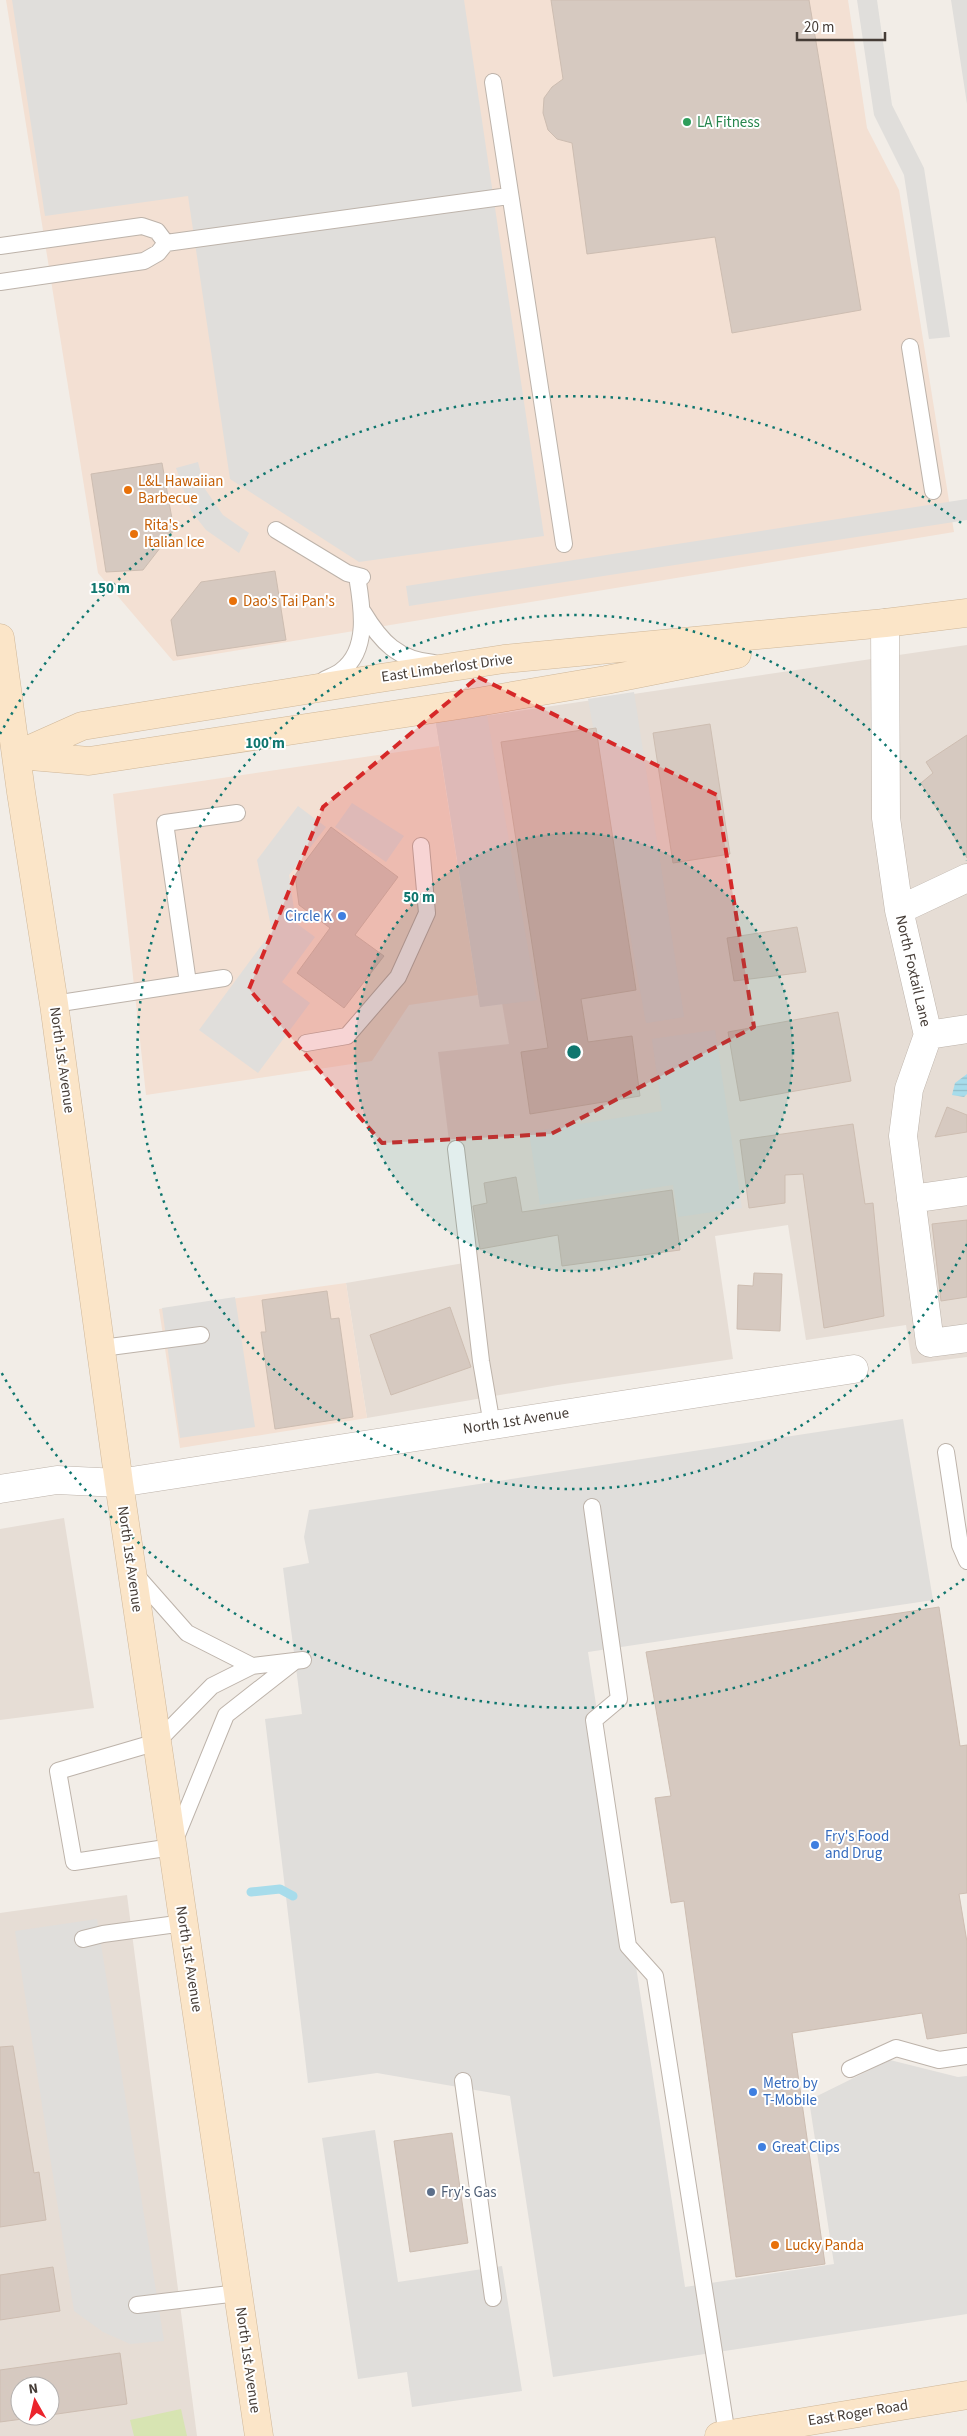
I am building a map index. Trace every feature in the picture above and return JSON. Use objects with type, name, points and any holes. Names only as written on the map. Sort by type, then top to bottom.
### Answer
[{"type":"street","name":"East Limberlost Drive","points":[[8,757],[82,726],[461,666],[504,660],[885,624],[967,613]]},
{"type":"street","name":"East Limberlost Drive","points":[[8,757],[88,761],[296,731],[606,680],[885,624]]},
{"type":"street","name":"North Foxtail Lane","points":[[885,624],[886,818],[898,910],[928,1035],[909,1090],[903,1136],[910,1200],[930,1343],[967,1338]]},
{"type":"street","name":"North 1st Avenue","points":[[0,638],[8,757],[54,1004],[119,1483],[259,2436]]},
{"type":"street","points":[[898,910],[967,878]]},
{"type":"street","points":[[928,1035],[967,1029]]},
{"type":"street","points":[[910,1200],[967,1191]]},
{"type":"street","name":"North 1st Avenue","points":[[119,1483],[854,1368]]},
{"type":"street","points":[[0,1489],[57,1480],[119,1483]]},
{"type":"street","name":"East Roger Road","points":[[723,2435],[967,2395]]},
{"type":"lane","points":[[493,82],[509,196],[564,544]]},
{"type":"lane","points":[[0,282],[144,261],[158,253],[166,243],[509,196]]},
{"type":"lane","points":[[0,246],[142,226],[157,231],[166,243]]},
{"type":"lane","points":[[910,347],[933,491]]},
{"type":"lane","points":[[276,530],[347,573],[360,577],[363,612],[358,645],[351,659],[342,670],[304,690]]},
{"type":"lane","points":[[363,612],[385,643],[402,656],[424,662],[461,666]]},
{"type":"lane","points":[[188,983],[165,823],[237,812]]},
{"type":"lane","points":[[306,1043],[346,1036],[398,977],[427,913],[421,846]]},
{"type":"lane","points":[[54,1004],[224,978]]},
{"type":"lane","points":[[456,1149],[481,1361],[492,1425]]},
{"type":"lane","points":[[102,1348],[201,1336]]},
{"type":"lane","points":[[946,1452],[960,1545],[967,1561]]},
{"type":"lane","points":[[592,1507],[619,1699],[594,1720],[628,1946],[655,1976],[723,2435]]},
{"type":"lane","points":[[132,1571],[187,1633],[252,1666]]},
{"type":"lane","points":[[299,1660],[226,1715],[172,1848],[74,1862],[58,1771],[157,1742],[212,1686],[252,1666],[299,1660]]},
{"type":"lane","points":[[83,1939],[103,1934],[184,1923]]},
{"type":"lane","points":[[850,2069],[896,2048],[939,2060],[967,2056]]},
{"type":"lane","points":[[463,2081],[493,2298]]},
{"type":"lane","points":[[137,2305],[238,2293]]},
{"type":"highlighted area","points":[[478,677],[717,795],[754,1027],[551,1134],[382,1143],[249,989],[323,807]]},
{"type":"shaded area","points":[[6,0],[848,0],[867,128],[899,190],[954,532],[173,661],[98,573]]},
{"type":"shaded area","points":[[12,0],[464,0],[544,536],[359,562],[230,479],[188,196],[45,216]]},
{"type":"shaded area","points":[[857,0],[877,0],[892,105],[924,168],[950,337],[929,339],[904,175],[874,115]]},
{"type":"shaded area","points":[[951,0],[967,0],[967,104]]},
{"type":"shaded area","points":[[198,462],[205,489],[223,515],[249,533],[239,553],[206,530],[191,511],[176,468]]},
{"type":"shaded area","points":[[967,499],[967,520],[409,606],[406,586]]},
{"type":"shaded area","points":[[967,645],[967,1357],[912,1364],[906,1325],[806,1340],[788,1225],[715,1236],[733,1359],[558,1385],[367,1418],[346,1283],[464,1263],[438,1052],[509,1044],[502,1003],[480,1007],[436,723]]},
{"type":"shaded area","points":[[634,692],[684,1017],[646,1023],[588,699]]},
{"type":"shaded area","points":[[487,715],[537,1000],[480,1007],[436,723]]},
{"type":"shaded area","points":[[439,746],[478,995],[409,1005],[372,1061],[146,1095],[113,794]]},
{"type":"shaded area","points":[[352,803],[404,836],[386,862],[335,827]]},
{"type":"shaded area","points":[[298,806],[326,827],[289,875],[296,923],[315,937],[282,982],[310,1003],[258,1073],[199,1030],[272,931],[257,860]]},
{"type":"shaded area","points":[[715,1030],[742,1208],[678,1217],[673,1185],[540,1205],[529,1132],[662,1111],[652,1039]]},
{"type":"shaded area","points":[[346,1283],[367,1418],[180,1448],[159,1309]]},
{"type":"shaded area","points":[[235,1297],[255,1427],[180,1438],[162,1308]]},
{"type":"shaded area","points":[[903,1419],[933,1600],[588,1652],[685,2287],[834,2264],[809,2100],[890,2060],[958,2077],[967,2076],[967,2314],[553,2377],[510,2096],[377,2073],[308,2083],[265,1719],[302,1714],[283,1568],[309,1563],[304,1537],[309,1510]]},
{"type":"shaded area","points":[[64,1518],[94,1708],[0,1720],[0,1529]]},
{"type":"shaded area","points":[[127,1895],[197,2436],[0,2436],[0,1913]]},
{"type":"shaded area","points":[[97,1919],[164,2341],[130,2344],[103,2332],[74,2311],[15,1931]]},
{"type":"shaded area","points":[[375,2130],[398,2282],[502,2266],[522,2391],[412,2407],[407,2372],[358,2379],[322,2138]]},
{"type":"green space","points":[[181,2409],[187,2436],[134,2436],[130,2420]]},
{"type":"water","points":[[967,1074],[967,1094],[964,1097],[952,1095],[955,1083]]},
{"type":"building","name":"LA Fitness","points":[[551,0],[809,0],[861,310],[732,333],[715,237],[587,254],[572,143],[557,139],[548,130],[543,113],[544,98],[552,87],[563,79]]},
{"type":"building","points":[[162,463],[174,530],[143,570],[106,572],[91,474]]},
{"type":"building","name":"Dao's Tai Pan's","points":[[275,571],[286,640],[177,656],[171,620],[201,582]]},
{"type":"building","points":[[710,724],[730,854],[673,863],[653,733]]},
{"type":"building","points":[[596,728],[636,990],[581,999],[588,1042],[632,1036],[640,1096],[530,1114],[521,1052],[548,1048],[501,742]]},
{"type":"building","points":[[967,735],[967,858],[921,783],[933,773],[926,762]]},
{"type":"building","name":"Circle K","points":[[331,827],[398,877],[355,935],[384,956],[344,1008],[297,973],[330,928],[299,905],[295,875]]},
{"type":"building","points":[[797,927],[806,972],[734,981],[727,938]]},
{"type":"building","points":[[838,1012],[851,1081],[740,1101],[728,1032]]},
{"type":"building","points":[[947,1107],[967,1115],[967,1132],[935,1137]]},
{"type":"building","points":[[853,1124],[865,1204],[873,1203],[884,1316],[824,1328],[803,1174],[785,1175],[785,1203],[749,1208],[740,1140]]},
{"type":"building","points":[[516,1177],[522,1212],[672,1190],[680,1250],[562,1266],[558,1235],[480,1249],[473,1206],[487,1203],[484,1183]]},
{"type":"building","points":[[967,1220],[967,1297],[941,1301],[932,1224]]},
{"type":"building","points":[[754,1273],[782,1274],[780,1331],[737,1329],[738,1285],[753,1286]]},
{"type":"building","points":[[327,1291],[331,1319],[339,1318],[353,1417],[275,1429],[261,1332],[266,1332],[262,1300]]},
{"type":"building","points":[[450,1307],[471,1367],[391,1395],[370,1335]]},
{"type":"building","name":"Fry's Food and Drug","points":[[939,1607],[960,1746],[967,1745],[967,1893],[959,1894],[967,1942],[967,2033],[927,2039],[922,2013],[792,2033],[825,2264],[736,2277],[684,1901],[671,1903],[655,1798],[671,1796],[646,1652]]},
{"type":"building","points":[[13,2046],[34,2173],[39,2172],[46,2220],[0,2227],[0,2047]]},
{"type":"building","name":"Fry's Gas","points":[[452,2133],[468,2243],[410,2252],[394,2141]]},
{"type":"building","points":[[53,2267],[60,2311],[0,2320],[0,2275]]},
{"type":"building","points":[[120,2353],[127,2404],[60,2414],[60,2376],[10,2376],[10,2421],[0,2422],[0,2370]]},
{"type":"waterway","points":[[251,1892],[280,1889],[293,1896]]},
{"type":"place","name":"LA Fitness","points":[[687,122]]},
{"type":"place","name":"L&L Hawaiian Barbecue","points":[[128,490]]},
{"type":"place","name":"Rita's Italian Ice","points":[[134,534]]},
{"type":"place","name":"Dao's Tai Pan's","points":[[233,601]]},
{"type":"place","name":"Circle K","points":[[342,916]]},
{"type":"place","name":"Fry's Food and Drug","points":[[815,1845]]},
{"type":"place","name":"Metro by T-Mobile","points":[[753,2092]]},
{"type":"place","name":"Great Clips","points":[[762,2147]]},
{"type":"place","name":"Fry's Gas","points":[[431,2192]]},
{"type":"place","name":"Lucky Panda","points":[[775,2245]]}]
